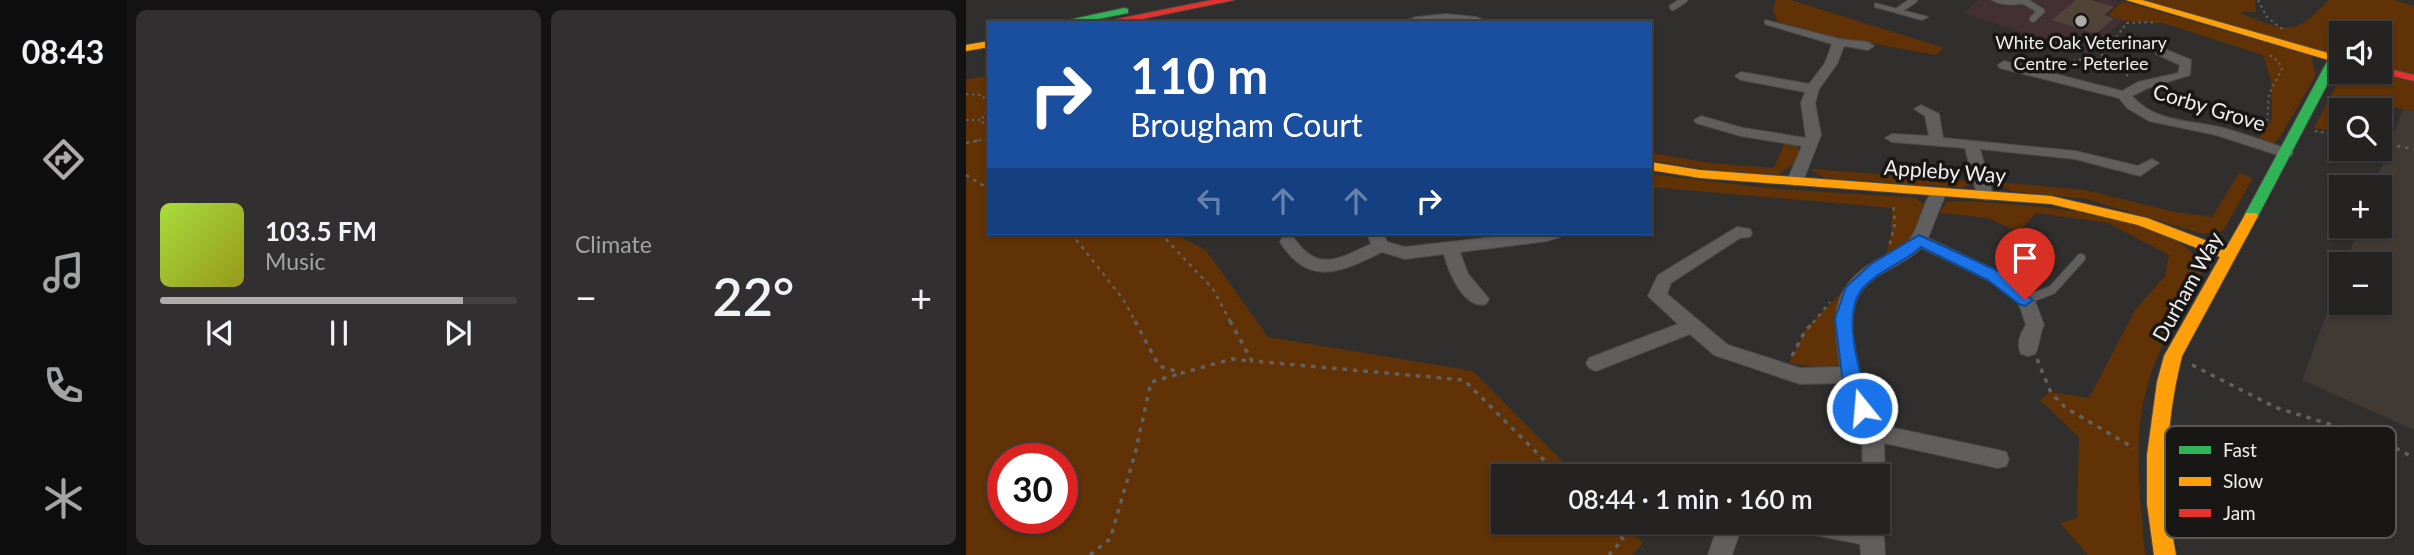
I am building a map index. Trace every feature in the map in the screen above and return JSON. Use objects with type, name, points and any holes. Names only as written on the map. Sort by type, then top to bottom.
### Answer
[{"type":"main road","points":[[1071,21],[1186,0]]},
{"type":"main road","points":[[1114,21],[1229,0]]},
{"type":"main road","points":[[2131,0],[2329,58]]},
{"type":"main road","points":[[966,40],[987,36]]},
{"type":"main road","points":[[966,48],[987,44]]},
{"type":"main road","points":[[2392,73],[2414,78]]},
{"type":"main road","name":"Durham Way","points":[[2165,555],[2156,506],[2156,459],[2163,387],[2173,356],[2329,76]]},
{"type":"main road","name":"Appleby Way","points":[[1652,166],[1700,174],[2051,200],[2100,209],[2142,221],[2230,255]]},
{"type":"street","points":[[1998,0],[2024,0]]},
{"type":"street","points":[[1879,5],[1922,17]]},
{"type":"street","points":[[1421,21],[1444,18],[1479,21]]},
{"type":"street","points":[[1769,22],[1839,42],[1868,46]]},
{"type":"street","points":[[1795,181],[1814,135],[1808,103],[1812,89],[1831,64],[1839,42]]},
{"type":"street","name":"Corby Grove","points":[[2004,65],[2124,95],[2143,85],[2184,75],[2188,63],[2160,51]]},
{"type":"street","points":[[1741,76],[1812,89]]},
{"type":"street","name":"Corby Grove","points":[[2124,95],[2130,104],[2148,116],[2219,132],[2286,153]]},
{"type":"street","points":[[1931,111],[1937,142]]},
{"type":"street","points":[[1701,120],[1741,132],[1809,143]]},
{"type":"street","points":[[1892,138],[2026,148],[2075,155],[2146,172]]},
{"type":"street","points":[[1972,146],[1985,195]]},
{"type":"street","points":[[1874,464],[1873,432],[1851,375],[1843,319],[1854,287],[1919,240],[1938,193]]},
{"type":"street","points":[[1744,233],[1737,232],[1664,279],[1657,296],[1690,327],[1721,350],[1800,376],[1851,375]]},
{"type":"street","points":[[1288,242],[1306,262],[1323,267],[1339,265],[1378,239],[1405,253],[1549,235]]},
{"type":"street","points":[[1919,240],[1994,276],[2025,300],[2035,325],[2029,336],[2028,349]]},
{"type":"street","points":[[1451,249],[1456,270],[1465,286],[1480,299]]},
{"type":"street","points":[[1596,363],[1690,327]]},
{"type":"street","points":[[1873,432],[1998,458]]},
{"type":"street","points":[[1720,555],[1727,534]]},
{"type":"lane","points":[[1672,7],[1684,0]]},
{"type":"lane","points":[[1899,10],[1914,0]]},
{"type":"lane","points":[[2024,0],[2041,11],[2033,19]]},
{"type":"lane","points":[[2025,300],[2052,290],[2081,258]]},
{"type":"path","points":[[2258,0],[2268,20],[2290,35]]},
{"type":"path","points":[[2118,38],[2160,51]]},
{"type":"path","points":[[2101,58],[2143,85]]},
{"type":"path","points":[[966,89],[967,94],[982,94],[987,102]]},
{"type":"path","points":[[981,121],[987,109]]},
{"type":"path","points":[[966,120],[981,121],[987,126]]},
{"type":"path","points":[[2298,128],[2329,134]]},
{"type":"path","points":[[966,143],[987,138]]},
{"type":"path","points":[[2392,145],[2414,149]]},
{"type":"path","points":[[966,175],[987,188]]},
{"type":"path","points":[[1073,235],[1123,299],[1159,366],[1182,373]]},
{"type":"path","points":[[1162,235],[1213,289],[1252,361]]},
{"type":"path","points":[[2028,349],[2037,358],[2050,393],[2066,408],[2109,436],[2156,459]]},
{"type":"path","points":[[2173,356],[2277,408],[2336,426]]},
{"type":"path","points":[[1090,555],[1110,539],[1135,454],[1151,382],[1233,359],[1464,380],[1548,464]]},
{"type":"path","points":[[2396,448],[2414,458]]},
{"type":"path","points":[[1609,555],[1623,539],[1618,534]]},
{"type":"shaded area","points":[[1776,0],[1791,0],[1944,48],[1936,55],[1836,37],[1778,22],[1773,10]]},
{"type":"shaded area","points":[[1979,0],[2110,0],[2118,2],[2105,15],[2123,20],[2088,54],[1963,13]]},
{"type":"shaded area","points":[[2141,0],[2255,0],[2256,12],[2239,12],[2280,27],[2293,27],[2303,23],[2329,0],[2394,0],[2414,6],[2414,75],[2392,69],[2392,21],[2329,21],[2329,54]]},
{"type":"shaded area","points":[[2122,1],[2311,56],[2316,75],[2280,137],[2274,143],[2258,140],[2272,118],[2271,80],[2263,55],[2163,23],[2125,21],[2108,15]]},
{"type":"shaded area","points":[[987,76],[987,235],[1176,235],[1206,250],[1268,337],[1473,371],[1565,464],[1491,464],[1491,534],[1634,534],[1643,543],[1632,555],[966,555],[966,79]]},
{"type":"shaded area","points":[[2392,77],[2414,82],[2414,111],[2392,107],[2392,98],[2330,98],[2337,84],[2392,84]]},
{"type":"shaded area","points":[[2329,100],[2329,131],[2314,128]]},
{"type":"shaded area","points":[[2403,109],[2414,111],[2414,430],[2302,380],[2329,307],[2329,315],[2392,315],[2392,252],[2350,252],[2355,238],[2392,238],[2392,175],[2378,175],[2384,161],[2392,161],[2392,139]]},
{"type":"shaded area","points":[[1785,141],[1796,145],[1800,153],[1793,164],[1778,175],[1716,171],[1652,160],[1652,153],[1710,163],[1774,168]]},
{"type":"shaded area","points":[[1810,169],[1972,183],[1961,188],[1824,178]]},
{"type":"shaded area","points":[[2239,173],[2253,178],[2223,231],[2203,234],[2086,199],[2011,191],[1997,182],[2085,190],[2175,212],[2212,217]]},
{"type":"shaded area","points":[[1652,174],[1767,188],[1916,198],[1923,204],[1912,239],[1886,255],[1891,233],[1892,208],[1652,187]]},
{"type":"shaded area","points":[[1967,201],[2059,209],[2131,223],[2163,234],[2188,249],[2204,268],[2161,348],[2141,414],[2139,466],[2145,555],[2088,555],[2060,523],[2077,518],[2079,437],[2040,400],[2050,392],[2089,398],[2135,310],[2165,276],[2169,255],[2108,223],[2036,213],[2018,232],[1988,218],[1939,213],[1947,202]]},
{"type":"shaded area","points":[[1842,292],[1845,293],[1842,359],[1839,365],[1831,369],[1789,363],[1807,327]]},
{"type":"building","points":[[2076,0],[2091,0],[2114,7],[2104,15],[2114,18],[2096,34],[2052,20]]},
{"type":"traffic: fast","points":[[1071,21],[1124,11]]},
{"type":"traffic: fast","points":[[2251,216],[2329,69]]},
{"type":"traffic: slow","points":[[2131,0],[2329,57]]},
{"type":"traffic: slow","points":[[966,48],[987,44]]},
{"type":"traffic: slow","points":[[1652,166],[1700,174],[2051,200],[2142,221],[2229,255]]},
{"type":"traffic: slow","points":[[2165,555],[2158,504],[2156,455],[2166,382],[2173,356],[2251,216]]},
{"type":"traffic: jam","points":[[1114,21],[1229,0]]},
{"type":"traffic: jam","points":[[2392,73],[2414,78]]},
{"type":"place","name":"White Oak Veterinary Centre - Peterlee","points":[[2081,21]]},
{"type":"route","points":[[1862,408],[1851,375],[1843,319],[1854,287],[1919,240],[1994,276],[2025,300]]}]
